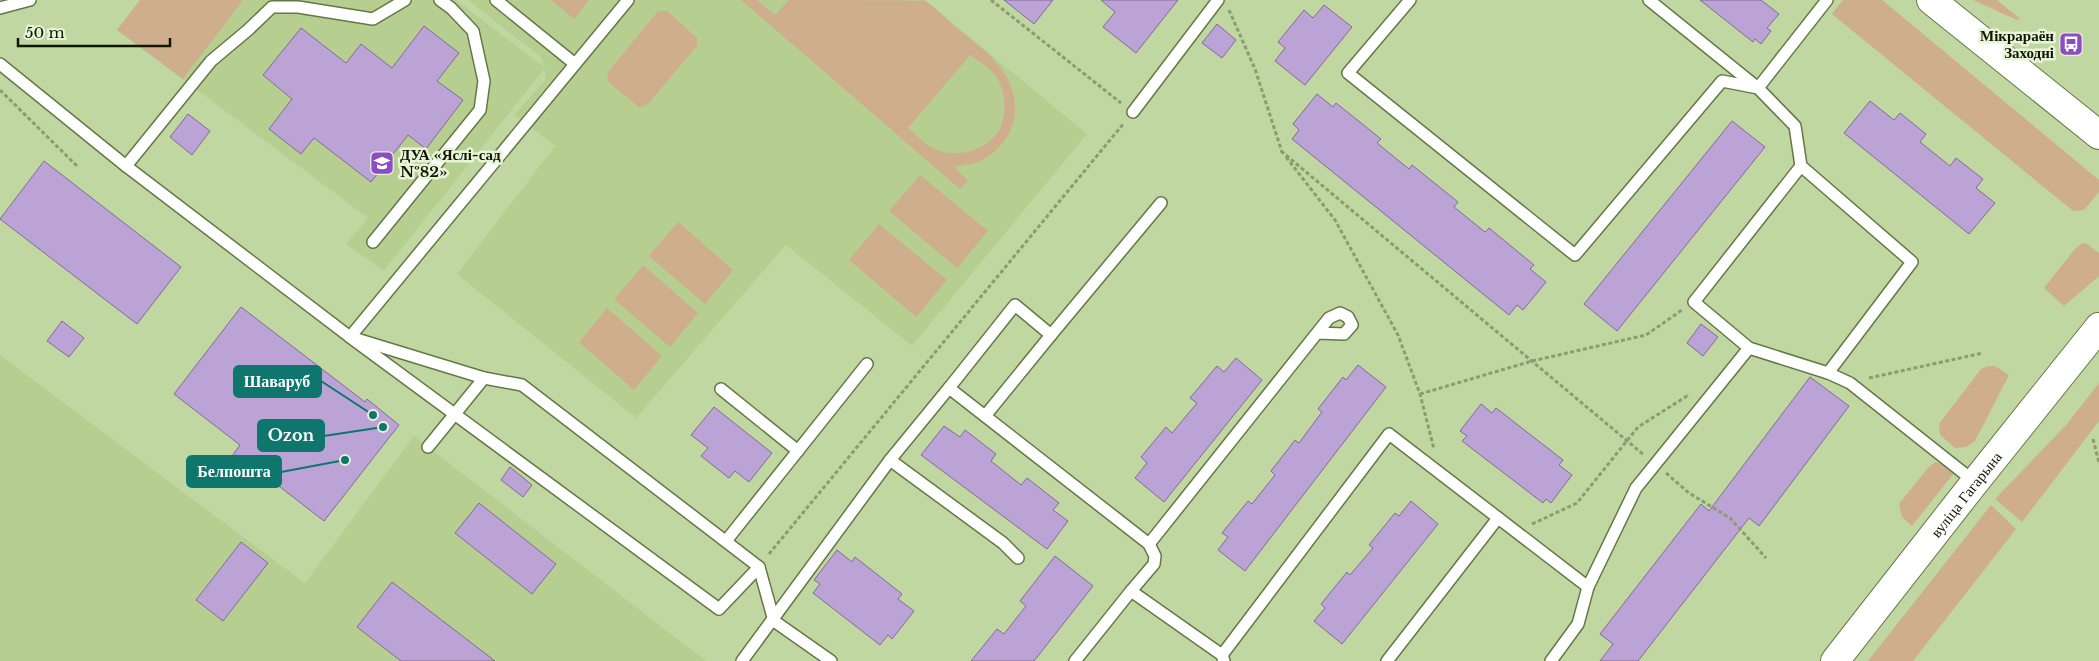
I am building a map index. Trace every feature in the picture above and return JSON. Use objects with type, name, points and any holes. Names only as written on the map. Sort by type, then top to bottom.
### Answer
[{"type":"main road","points":[[1931,0],[2099,135]]},
{"type":"main road","name":"вуліца Гагарына","points":[[1835,661],[2099,327]]},
{"type":"lane","points":[[0,8],[30,0]]},
{"type":"lane","points":[[126,166],[211,61],[272,7],[298,7],[373,19],[405,0]]},
{"type":"lane","points":[[373,242],[480,110],[484,81],[473,31],[451,8],[440,0]]},
{"type":"lane","points":[[496,0],[575,64]]},
{"type":"lane","points":[[350,337],[628,0]]},
{"type":"lane","points":[[1133,112],[1218,0]]},
{"type":"lane","points":[[1410,0],[1348,73],[1574,255],[1722,81],[1758,88]]},
{"type":"lane","points":[[1650,0],[1758,88],[1795,126],[1801,166],[1912,262],[1828,373]]},
{"type":"lane","points":[[1758,88],[1825,1]]},
{"type":"lane","points":[[0,64],[126,166],[350,337],[719,609],[759,566]]},
{"type":"lane","points":[[1801,166],[1694,302],[1749,348],[1828,373],[1850,383],[1975,482]]},
{"type":"lane","points":[[985,416],[1161,204]]},
{"type":"lane","points":[[742,661],[774,621],[890,460],[1015,305],[1051,335]]},
{"type":"lane","points":[[1149,544],[1318,333]]},
{"type":"lane","points":[[350,337],[484,378],[522,385],[759,566],[774,621],[830,661]]},
{"type":"lane","points":[[1551,661],[1578,624],[1588,587],[1636,488],[1749,348]]},
{"type":"lane","points":[[726,541],[867,364]]},
{"type":"lane","points":[[428,447],[484,378]]},
{"type":"lane","points":[[949,388],[1149,544],[1154,556],[1154,564],[1075,661]]},
{"type":"lane","points":[[721,389],[798,451]]},
{"type":"lane","points":[[1131,591],[1223,658],[1389,434],[1588,587]]},
{"type":"lane","points":[[890,460],[1003,543],[1018,558]]},
{"type":"lane","points":[[1387,661],[1498,518]]},
{"type":"path","points":[[759,566],[1133,112],[991,0]]},
{"type":"path","points":[[1228,9],[1255,69],[1281,151],[1335,220],[1398,335],[1420,394],[1437,461],[1449,480]]},
{"type":"path","points":[[0,90],[76,166]]},
{"type":"path","points":[[1281,151],[1689,493],[1730,518],[1766,558]]},
{"type":"path","points":[[1420,394],[1532,361],[1646,335],[1694,302]]},
{"type":"path","points":[[1850,383],[1984,353]]},
{"type":"path","points":[[1515,531],[1578,503],[1638,427],[1687,396],[1705,402]]},
{"type":"path","points":[[2093,439],[2099,463]]},
{"type":"shaded area","points":[[140,0],[456,0],[543,66],[542,58],[468,0],[925,0],[1087,134],[912,346],[786,245],[636,418],[457,274],[555,146],[514,115],[546,79],[544,69],[384,271],[346,244],[368,218],[117,30]]},
{"type":"shaded area","points":[[140,0],[243,0],[183,79],[117,30]]},
{"type":"shaded area","points":[[551,0],[589,0],[574,19]]},
{"type":"shaded area","points":[[741,0],[757,0],[775,15],[789,0],[925,1],[977,44],[995,60],[1008,80],[1013,91],[1015,115],[1008,136],[991,155],[968,165],[954,166],[968,181],[960,189]],"holes":[[[970,55],[992,71],[1001,86],[1004,102],[1001,126],[992,139],[977,148],[960,153],[943,152],[935,149],[908,128]]]},
{"type":"shaded area","points":[[1843,0],[1882,0],[2099,180],[2099,192],[2084,210],[2073,211],[1832,14]]},
{"type":"shaded area","points":[[1973,0],[1997,0],[2020,19],[2017,20]]},
{"type":"shaded area","points":[[658,11],[667,11],[697,38],[697,46],[648,104],[640,108],[607,81],[608,72]]},
{"type":"shaded area","points":[[920,175],[988,231],[957,268],[889,211]]},
{"type":"shaded area","points":[[678,222],[733,270],[705,304],[649,256]]},
{"type":"shaded area","points":[[879,224],[947,280],[916,317],[849,260]]},
{"type":"shaded area","points":[[2086,243],[2099,253],[2099,276],[2064,306],[2044,288],[2075,249],[2081,244]]},
{"type":"shaded area","points":[[643,265],[698,313],[670,347],[614,299]]},
{"type":"shaded area","points":[[607,308],[662,356],[634,390],[579,342]]},
{"type":"shaded area","points":[[0,355],[305,583],[414,436],[706,661],[0,661]]},
{"type":"shaded area","points":[[1995,366],[2009,375],[1975,441],[1966,447],[1955,448],[1940,435],[1939,424],[1981,369]]},
{"type":"shaded area","points":[[2099,383],[2099,421],[2022,522],[1995,499],[2067,424]]},
{"type":"shaded area","points":[[1935,462],[1943,464],[1954,473],[1912,526],[1902,517],[1899,504]]},
{"type":"shaded area","points":[[1991,505],[2016,529],[1913,661],[1868,661]]},
{"type":"building","points":[[1004,0],[1053,0],[1034,24]]},
{"type":"building","points":[[1101,0],[1178,0],[1136,53],[1103,27],[1115,12]]},
{"type":"building","points":[[1700,0],[1761,0],[1779,14],[1767,28],[1771,31],[1761,44],[1755,39],[1753,42]]},
{"type":"building","points":[[1324,5],[1352,27],[1305,85],[1275,61],[1285,48],[1278,42],[1304,10],[1313,18]]},
{"type":"building","points":[[1217,24],[1236,40],[1222,58],[1202,43]]},
{"type":"building","name":"ДУА «Яслі-сад №82»","points":[[424,26],[459,53],[437,81],[463,100],[426,149],[408,135],[371,182],[314,138],[301,154],[269,129],[292,99],[263,75],[301,28],[346,63],[361,44],[392,68]]},
{"type":"building","points":[[1317,94],[1333,107],[1336,103],[1381,139],[1377,143],[1409,169],[1412,165],[1458,202],[1454,207],[1485,232],[1489,228],[1534,265],[1530,269],[1546,282],[1523,310],[1517,305],[1509,315],[1292,139],[1299,130],[1293,124]]},
{"type":"building","points":[[1870,101],[1894,120],[1900,113],[1926,134],[1920,142],[1950,166],[1956,158],[1983,179],[1976,188],[1995,203],[1969,234],[1844,133]]},
{"type":"building","points":[[188,114],[210,131],[192,155],[170,137]]},
{"type":"building","points":[[1732,121],[1765,147],[1617,331],[1584,304]]},
{"type":"building","points":[[44,161],[181,267],[137,324],[0,219]]},
{"type":"building","points":[[241,307],[365,402],[367,399],[399,425],[324,521],[271,480],[266,487],[230,459],[240,445],[174,394]]},
{"type":"building","points":[[62,321],[84,338],[69,357],[47,341]]},
{"type":"building","points":[[1701,324],[1718,337],[1703,356],[1687,343]]},
{"type":"building","points":[[1236,358],[1262,380],[1164,502],[1135,478],[1147,463],[1141,457],[1166,427],[1172,433],[1197,403],[1190,398],[1217,366],[1224,372]]},
{"type":"building","points":[[1358,365],[1386,387],[1245,571],[1218,550],[1228,537],[1222,533],[1248,501],[1252,504],[1275,475],[1271,471],[1295,440],[1299,443],[1322,412],[1318,409],[1343,377],[1346,380]]},
{"type":"building","points":[[1810,377],[1849,406],[1759,526],[1749,518],[1638,661],[1600,661],[1613,644],[1600,634],[1701,504],[1709,511]]},
{"type":"building","points":[[1481,404],[1492,413],[1496,408],[1563,460],[1559,465],[1572,475],[1551,503],[1546,499],[1543,503],[1462,441],[1467,436],[1460,431]]},
{"type":"building","points":[[714,407],[772,453],[749,482],[735,471],[729,478],[701,456],[708,448],[691,435]]},
{"type":"building","points":[[944,426],[960,437],[965,430],[996,454],[991,461],[1021,485],[1027,478],[1059,503],[1053,510],[1068,521],[1047,549],[921,455]]},
{"type":"building","points":[[510,467],[532,485],[523,497],[501,480]]},
{"type":"building","points":[[1411,501],[1438,524],[1342,644],[1314,621],[1325,608],[1321,604],[1347,572],[1350,575],[1373,548],[1369,545],[1395,513],[1399,516]]},
{"type":"building","points":[[479,503],[556,564],[532,594],[455,533]]},
{"type":"building","points":[[241,542],[268,563],[223,621],[196,600]]},
{"type":"building","points":[[837,550],[852,562],[855,557],[902,594],[898,599],[914,611],[892,639],[888,635],[880,645],[813,593],[820,584],[814,580]]},
{"type":"building","points":[[1055,556],[1093,586],[1034,661],[971,661],[997,629],[1004,634],[1026,606],[1020,601]]},
{"type":"building","points":[[392,582],[495,661],[401,661],[357,627]]},
{"type":"place","name":"Мікрараён Заходні","points":[[2071,44]]},
{"type":"place","name":"ДУА «Яслі-сад №82»","points":[[382,163]]},
{"type":"place","name":"Шаваруб","points":[[373,415]]},
{"type":"place","name":"Ozon","points":[[383,427]]},
{"type":"place","name":"Белпошта","points":[[345,460]]}]
